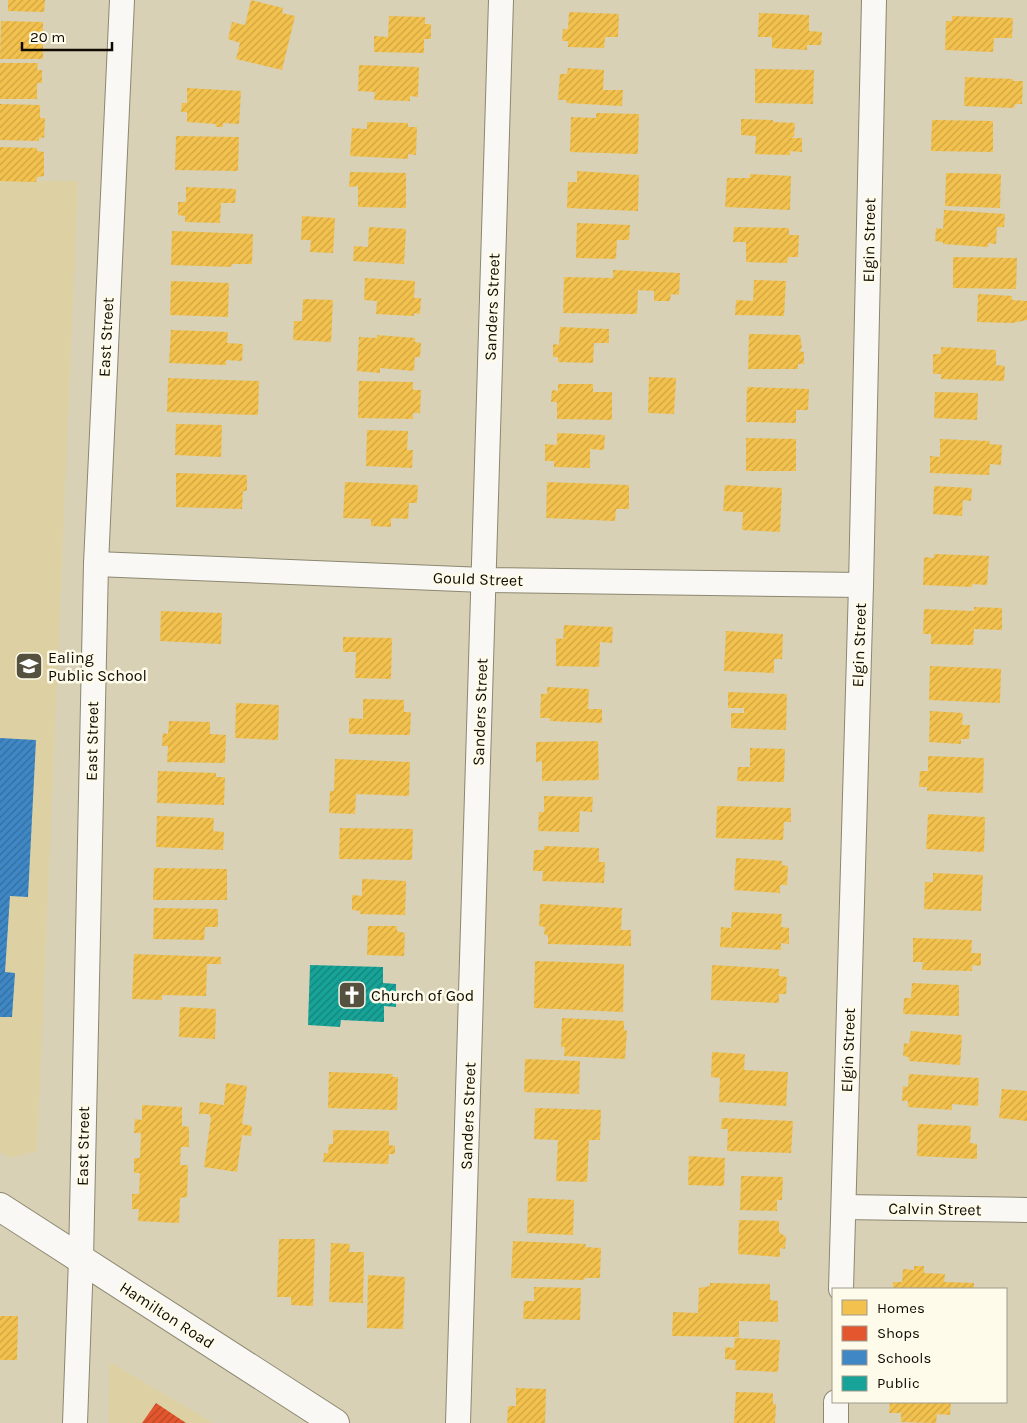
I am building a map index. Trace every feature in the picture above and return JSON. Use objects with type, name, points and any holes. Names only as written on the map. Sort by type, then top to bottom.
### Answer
[{"type":"main road","name":"Hamilton Road","points":[[0,1207],[335,1423]]},
{"type":"street","name":"East Street","points":[[75,1423],[81,1259],[96,564],[122,0]]},
{"type":"street","name":"Sanders Street","points":[[458,1423],[501,0]]},
{"type":"street","name":"Elgin Street","points":[[840,1288],[844,1207],[861,585],[874,0]]},
{"type":"street","name":"Gould Street","points":[[96,564],[484,580],[861,585]]},
{"type":"street","name":"Calvin Street","points":[[844,1207],[1027,1210]]},
{"type":"street","points":[[836,1403],[836,1423]]},
{"type":"shaded area","name":"Ealing Public School","points":[[0,181],[78,181],[37,1151],[10,1158],[0,1152]]},
{"type":"shaded area","points":[[110,1362],[213,1423],[108,1423]]},
{"type":"building: Homes","points":[[8,0],[45,0],[44,12],[8,11]]},
{"type":"building: Homes","points":[[251,0],[283,8],[282,13],[295,16],[282,70],[236,59],[240,43],[228,39],[232,22],[245,25]]},
{"type":"building: Homes","points":[[569,12],[619,14],[618,37],[605,37],[604,48],[568,47],[568,41],[562,41],[563,29],[568,29]]},
{"type":"building: Homes","points":[[759,13],[809,15],[809,31],[822,32],[821,45],[807,45],[807,50],[772,48],[772,37],[758,37]]},
{"type":"building: Homes","points":[[389,16],[425,17],[425,24],[431,24],[431,39],[424,39],[424,53],[374,52],[374,36],[388,37]]},
{"type":"building: Homes","points":[[952,16],[1013,18],[1012,38],[994,38],[993,52],[945,50],[946,21],[952,21]]},
{"type":"building: Homes","points":[[1,21],[43,22],[43,59],[0,59]]},
{"type":"building: Homes","points":[[0,63],[38,63],[37,70],[42,70],[42,83],[37,83],[37,99],[0,99]]},
{"type":"building: Homes","points":[[359,65],[419,67],[418,97],[410,96],[410,101],[374,100],[375,92],[358,91]]},
{"type":"building: Homes","points":[[568,68],[604,70],[603,90],[623,90],[622,106],[566,103],[567,100],[558,100],[560,74],[567,74]]},
{"type":"building: Homes","points":[[755,69],[814,70],[813,104],[755,103]]},
{"type":"building: Homes","points":[[965,77],[1023,81],[1022,104],[1015,104],[1014,108],[964,106]]},
{"type":"building: Homes","points":[[187,88],[241,91],[239,124],[223,123],[223,127],[216,127],[216,124],[187,122],[187,112],[181,112],[182,103],[187,103]]},
{"type":"building: Homes","points":[[0,104],[40,105],[40,118],[45,118],[44,138],[39,137],[39,141],[0,140]]},
{"type":"building: Homes","points":[[596,113],[639,114],[638,154],[570,152],[571,117],[596,118]]},
{"type":"building: Homes","points":[[741,119],[795,123],[794,136],[791,138],[802,138],[802,152],[790,151],[790,155],[755,154],[756,136],[741,135]]},
{"type":"building: Homes","points":[[932,120],[993,121],[993,152],[931,151]]},
{"type":"building: Homes","points":[[367,122],[408,123],[408,127],[417,127],[416,155],[408,154],[408,159],[350,156],[352,128],[367,129]]},
{"type":"building: Homes","points":[[176,136],[239,137],[238,171],[175,170]]},
{"type":"building: Homes","points":[[0,147],[37,148],[37,151],[44,152],[44,176],[37,177],[36,182],[0,181]]},
{"type":"building: Homes","points":[[577,171],[639,175],[638,211],[567,208],[568,182],[577,182]]},
{"type":"building: Homes","points":[[350,172],[406,173],[406,208],[358,207],[358,186],[349,187]]},
{"type":"building: Homes","points":[[946,173],[1001,174],[1000,208],[945,206]]},
{"type":"building: Homes","points":[[750,174],[791,176],[790,210],[725,207],[727,178],[750,178]]},
{"type":"building: Homes","points":[[186,187],[236,189],[235,203],[221,203],[220,223],[185,222],[185,216],[178,215],[178,202],[186,202]]},
{"type":"building: Homes","points":[[944,210],[1005,214],[1004,227],[997,227],[996,244],[988,243],[988,247],[943,244],[943,242],[935,241],[936,228],[943,229]]},
{"type":"building: Homes","points":[[302,216],[335,218],[333,253],[310,252],[311,240],[301,240]]},
{"type":"building: Homes","points":[[577,223],[630,225],[629,240],[617,240],[616,259],[576,258]]},
{"type":"building: Homes","points":[[369,227],[406,229],[404,264],[353,261],[354,246],[368,247]]},
{"type":"building: Homes","points":[[734,227],[789,228],[789,235],[799,235],[798,257],[788,257],[787,263],[746,262],[746,242],[733,242]]},
{"type":"building: Homes","points":[[172,231],[253,234],[252,264],[232,264],[231,267],[171,265]]},
{"type":"building: Homes","points":[[953,257],[1017,258],[1016,289],[953,288]]},
{"type":"building: Homes","points":[[613,270],[680,273],[679,295],[671,294],[670,301],[654,301],[654,291],[638,290],[637,314],[563,313],[564,277],[613,278]]},
{"type":"building: Homes","points":[[365,278],[415,281],[414,298],[421,298],[420,314],[414,313],[414,316],[376,314],[377,301],[364,300]]},
{"type":"building: Homes","points":[[754,280],[786,281],[784,316],[735,315],[736,300],[753,301]]},
{"type":"building: Homes","points":[[171,281],[229,283],[228,317],[170,315]]},
{"type":"building: Homes","points":[[978,294],[1012,296],[1012,300],[1027,301],[1027,320],[1012,323],[977,322]]},
{"type":"building: Homes","points":[[303,299],[333,300],[331,342],[293,340],[294,321],[302,321]]},
{"type":"building: Homes","points":[[560,327],[609,329],[609,343],[594,343],[593,363],[558,362],[558,357],[553,357],[553,344],[559,345]]},
{"type":"building: Homes","points":[[171,330],[228,332],[227,343],[243,344],[242,361],[226,360],[226,365],[169,363]]},
{"type":"building: Homes","points":[[749,334],[800,335],[802,348],[799,351],[804,352],[804,364],[798,364],[798,369],[748,369]]},
{"type":"building: Homes","points":[[377,335],[415,338],[415,342],[421,343],[420,357],[415,357],[414,371],[380,368],[380,373],[357,371],[359,337],[377,338]]},
{"type":"building: Homes","points":[[941,347],[996,350],[996,365],[1005,366],[1004,381],[941,379],[941,374],[933,374],[933,354],[941,354]]},
{"type":"building: Homes","points":[[649,377],[676,378],[674,414],[648,413]]},
{"type":"building: Homes","points":[[168,378],[259,381],[258,415],[167,412]]},
{"type":"building: Homes","points":[[359,381],[413,382],[413,390],[421,390],[420,413],[413,413],[413,419],[358,418]]},
{"type":"building: Homes","points":[[558,384],[593,384],[593,392],[612,392],[612,420],[557,419],[557,402],[551,402],[552,390],[558,391]]},
{"type":"building: Homes","points":[[747,387],[809,389],[808,410],[796,410],[796,423],[746,422]]},
{"type":"building: Homes","points":[[935,392],[978,393],[977,420],[934,418]]},
{"type":"building: Homes","points":[[176,424],[222,425],[221,457],[175,455]]},
{"type":"building: Homes","points":[[367,430],[408,431],[407,450],[413,450],[412,468],[366,466]]},
{"type":"building: Homes","points":[[557,433],[605,435],[604,450],[590,449],[590,468],[554,467],[554,461],[545,461],[545,444],[557,445]]},
{"type":"building: Homes","points":[[746,438],[796,439],[796,471],[746,471]]},
{"type":"building: Homes","points":[[940,439],[990,441],[989,444],[1002,445],[1001,465],[990,464],[989,475],[930,473],[930,456],[940,457]]},
{"type":"building: Homes","points":[[176,473],[247,475],[247,491],[243,491],[242,509],[176,507]]},
{"type":"building: Homes","points":[[345,482],[418,485],[417,503],[409,503],[408,519],[391,518],[391,527],[371,526],[371,519],[343,518]]},
{"type":"building: Homes","points":[[547,482],[629,485],[629,509],[616,509],[615,521],[546,518]]},
{"type":"building: Homes","points":[[725,485],[782,488],[780,532],[742,530],[743,512],[723,511]]},
{"type":"building: Homes","points":[[934,486],[972,488],[971,501],[963,500],[962,516],[933,514]]},
{"type":"building: Homes","points":[[934,554],[989,556],[987,585],[972,584],[972,587],[923,585],[924,557],[934,558]]},
{"type":"building: Homes","points":[[974,607],[1002,608],[1002,630],[974,629],[973,645],[931,644],[931,634],[923,634],[924,609],[974,611]]},
{"type":"building: Homes","points":[[161,611],[222,613],[221,644],[160,641]]},
{"type":"building: Homes","points":[[564,625],[613,627],[612,643],[600,642],[599,667],[556,666],[556,638],[563,639]]},
{"type":"building: Homes","points":[[726,631],[783,634],[782,659],[774,659],[774,673],[724,671]]},
{"type":"building: Homes","points":[[343,637],[392,638],[391,679],[355,678],[356,652],[343,652]]},
{"type":"building: Homes","points":[[930,666],[1001,669],[1000,703],[929,700]]},
{"type":"building: Homes","points":[[547,687],[589,689],[588,709],[602,709],[602,723],[550,721],[550,718],[540,718],[541,694],[547,694]]},
{"type":"building: Homes","points":[[728,692],[787,694],[786,730],[731,728],[731,713],[744,713],[744,708],[728,708]]},
{"type":"building: Homes","points":[[363,699],[404,700],[404,712],[411,712],[410,735],[349,734],[349,718],[363,719]]},
{"type":"building: Homes","points":[[236,703],[279,705],[278,740],[235,738]]},
{"type":"building: Homes","points":[[930,711],[963,713],[962,725],[970,725],[969,739],[961,739],[961,744],[929,742]]},
{"type":"building: Homes","points":[[169,721],[210,722],[210,734],[226,735],[225,763],[167,762],[168,746],[162,746],[163,733],[168,734]]},
{"type":"building: Homes","points":[[598,741],[599,780],[542,781],[542,761],[536,762],[536,742]]},
{"type":"building: Homes","points":[[750,748],[785,749],[784,782],[737,781],[738,767],[750,767]]},
{"type":"building: Homes","points":[[928,756],[984,758],[983,793],[927,791],[927,787],[919,787],[920,771],[928,771]]},
{"type":"building: Homes","points":[[335,759],[410,762],[409,796],[356,794],[355,814],[329,813],[330,791],[334,791]]},
{"type":"building: Homes","points":[[158,771],[216,773],[216,777],[225,777],[224,805],[157,803]]},
{"type":"building: Homes","points":[[544,796],[593,797],[592,812],[580,811],[579,832],[538,831],[539,812],[544,812]]},
{"type":"building: Homes","points":[[717,806],[791,808],[791,822],[784,822],[783,840],[716,838]]},
{"type":"building: Homes","points":[[928,814],[985,817],[984,852],[926,849]]},
{"type":"building: Homes","points":[[157,816],[214,818],[213,831],[224,832],[223,850],[156,847]]},
{"type":"building: Homes","points":[[340,828],[413,829],[412,860],[339,859]]},
{"type":"building: Homes","points":[[544,846],[599,848],[599,862],[605,862],[604,883],[542,881],[543,871],[533,871],[534,850],[544,850]]},
{"type":"building: Homes","points":[[736,858],[782,861],[782,865],[788,866],[787,885],[780,885],[780,893],[734,890]]},
{"type":"building: Homes","points":[[154,868],[227,869],[227,900],[153,900]]},
{"type":"building: Homes","points":[[933,873],[983,875],[981,911],[924,909],[925,882],[933,882]]},
{"type":"building: Homes","points":[[362,879],[406,881],[405,915],[360,914],[360,911],[352,910],[352,895],[362,896]]},
{"type":"building: Homes","points":[[540,904],[622,908],[621,930],[631,930],[631,946],[548,944],[548,936],[544,934],[545,927],[539,926]]},
{"type":"building: Homes","points":[[154,908],[218,909],[218,927],[205,927],[204,940],[153,939]]},
{"type":"building: Homes","points":[[732,912],[782,914],[781,927],[789,928],[789,944],[781,943],[781,950],[720,947],[721,927],[731,928]]},
{"type":"building: Homes","points":[[368,926],[397,926],[397,931],[405,933],[404,956],[367,955]]},
{"type":"building: Homes","points":[[913,938],[972,940],[971,953],[981,953],[981,966],[972,965],[972,971],[922,970],[923,962],[913,962]]},
{"type":"building: Homes","points":[[134,954],[221,957],[221,964],[207,964],[206,996],[162,995],[162,1000],[132,999]]},
{"type":"building: Homes","points":[[535,961],[624,964],[623,1012],[534,1008]]},
{"type":"building: Homes","points":[[712,965],[779,969],[779,976],[787,977],[786,994],[779,994],[779,1003],[711,1000]]},
{"type":"building: Homes","points":[[912,983],[959,985],[959,1016],[903,1014],[904,998],[911,998]]},
{"type":"building: Homes","points":[[180,1007],[216,1009],[215,1039],[179,1037]]},
{"type":"building: Homes","points":[[562,1018],[624,1021],[624,1030],[627,1031],[625,1059],[564,1056],[565,1047],[561,1047]]},
{"type":"building: Homes","points":[[911,1031],[962,1035],[960,1065],[909,1061],[909,1057],[903,1056],[904,1043],[909,1044]]},
{"type":"building: Homes","points":[[712,1052],[745,1054],[744,1070],[788,1072],[786,1106],[719,1102],[720,1078],[711,1077]]},
{"type":"building: Homes","points":[[525,1059],[580,1061],[579,1094],[524,1092]]},
{"type":"building: Homes","points":[[329,1072],[393,1074],[392,1077],[398,1077],[397,1110],[328,1108]]},
{"type":"building: Homes","points":[[909,1074],[979,1078],[978,1106],[952,1104],[952,1110],[908,1107],[908,1101],[902,1101],[903,1086],[908,1087]]},
{"type":"building: Homes","points":[[226,1083],[247,1086],[242,1124],[252,1126],[251,1136],[242,1135],[237,1172],[204,1167],[211,1118],[209,1114],[199,1114],[200,1102],[224,1105]]},
{"type":"building: Homes","points":[[1002,1089],[1027,1091],[1027,1121],[999,1118]]},
{"type":"building: Homes","points":[[142,1105],[182,1107],[182,1126],[189,1127],[189,1147],[181,1147],[180,1165],[188,1165],[187,1197],[180,1198],[179,1223],[138,1221],[139,1209],[132,1209],[132,1194],[139,1194],[140,1173],[134,1173],[134,1158],[140,1158],[141,1133],[134,1133],[135,1119],[142,1120]]},
{"type":"building: Homes","points":[[535,1108],[601,1110],[600,1140],[589,1140],[587,1182],[556,1181],[558,1140],[534,1139]]},
{"type":"building: Homes","points":[[722,1118],[793,1121],[791,1153],[727,1151],[728,1129],[721,1129]]},
{"type":"building: Homes","points":[[918,1124],[971,1126],[970,1143],[977,1144],[977,1159],[917,1156]]},
{"type":"building: Homes","points":[[333,1130],[389,1131],[389,1145],[395,1146],[395,1154],[389,1154],[388,1164],[323,1162],[324,1153],[328,1153],[329,1144],[333,1144]]},
{"type":"building: Homes","points":[[689,1156],[725,1158],[724,1186],[688,1185]]},
{"type":"building: Homes","points":[[741,1176],[783,1177],[782,1200],[777,1200],[777,1211],[740,1210]]},
{"type":"building: Homes","points":[[528,1198],[574,1200],[573,1235],[527,1233]]},
{"type":"building: Homes","points":[[739,1220],[779,1221],[779,1232],[786,1237],[785,1249],[780,1248],[780,1257],[738,1254]]},
{"type":"building: Homes","points":[[279,1239],[315,1239],[313,1306],[291,1305],[291,1297],[277,1297]]},
{"type":"building: Homes","points":[[513,1241],[586,1244],[585,1247],[601,1248],[600,1278],[584,1278],[584,1280],[511,1278]]},
{"type":"building: Homes","points":[[331,1243],[350,1244],[349,1252],[364,1252],[363,1303],[329,1302]]},
{"type":"building: Homes","points":[[914,1266],[924,1266],[924,1273],[945,1274],[944,1282],[974,1283],[974,1288],[893,1288],[893,1282],[902,1282],[903,1269],[914,1270]]},
{"type":"building: Homes","points":[[368,1275],[405,1277],[403,1329],[367,1328]]},
{"type":"building: Homes","points":[[710,1283],[770,1284],[770,1300],[778,1301],[778,1322],[739,1321],[739,1337],[672,1336],[673,1312],[698,1313],[699,1288],[710,1286]]},
{"type":"building: Homes","points":[[534,1287],[581,1288],[580,1320],[523,1319],[524,1301],[534,1301]]},
{"type":"building: Homes","points":[[0,1316],[18,1316],[17,1360],[0,1360]]},
{"type":"building: Homes","points":[[735,1338],[780,1340],[778,1372],[735,1370],[736,1360],[725,1359],[725,1347],[734,1348]]},
{"type":"building: Homes","points":[[516,1388],[546,1389],[545,1423],[507,1423],[508,1406],[516,1406]]},
{"type":"building: Homes","points":[[736,1392],[773,1393],[773,1404],[776,1404],[775,1423],[734,1423]]},
{"type":"building: Homes","points":[[890,1403],[951,1403],[950,1415],[937,1414],[936,1423],[901,1422],[901,1413],[889,1413]]},
{"type":"building: Shops","points":[[156,1403],[186,1423],[142,1423]]},
{"type":"building: Schools","points":[[0,738],[36,740],[28,897],[10,896],[5,972],[15,973],[12,1017],[0,1017]]},
{"type":"building: Public","name":"Church of God","points":[[310,965],[383,967],[383,983],[396,984],[396,1007],[384,1006],[384,1022],[341,1020],[340,1027],[308,1025]]},
{"type":"place","name":"Ealing Public School","points":[[29,666]]},
{"type":"place","name":"Church of God","points":[[352,995]]}]
